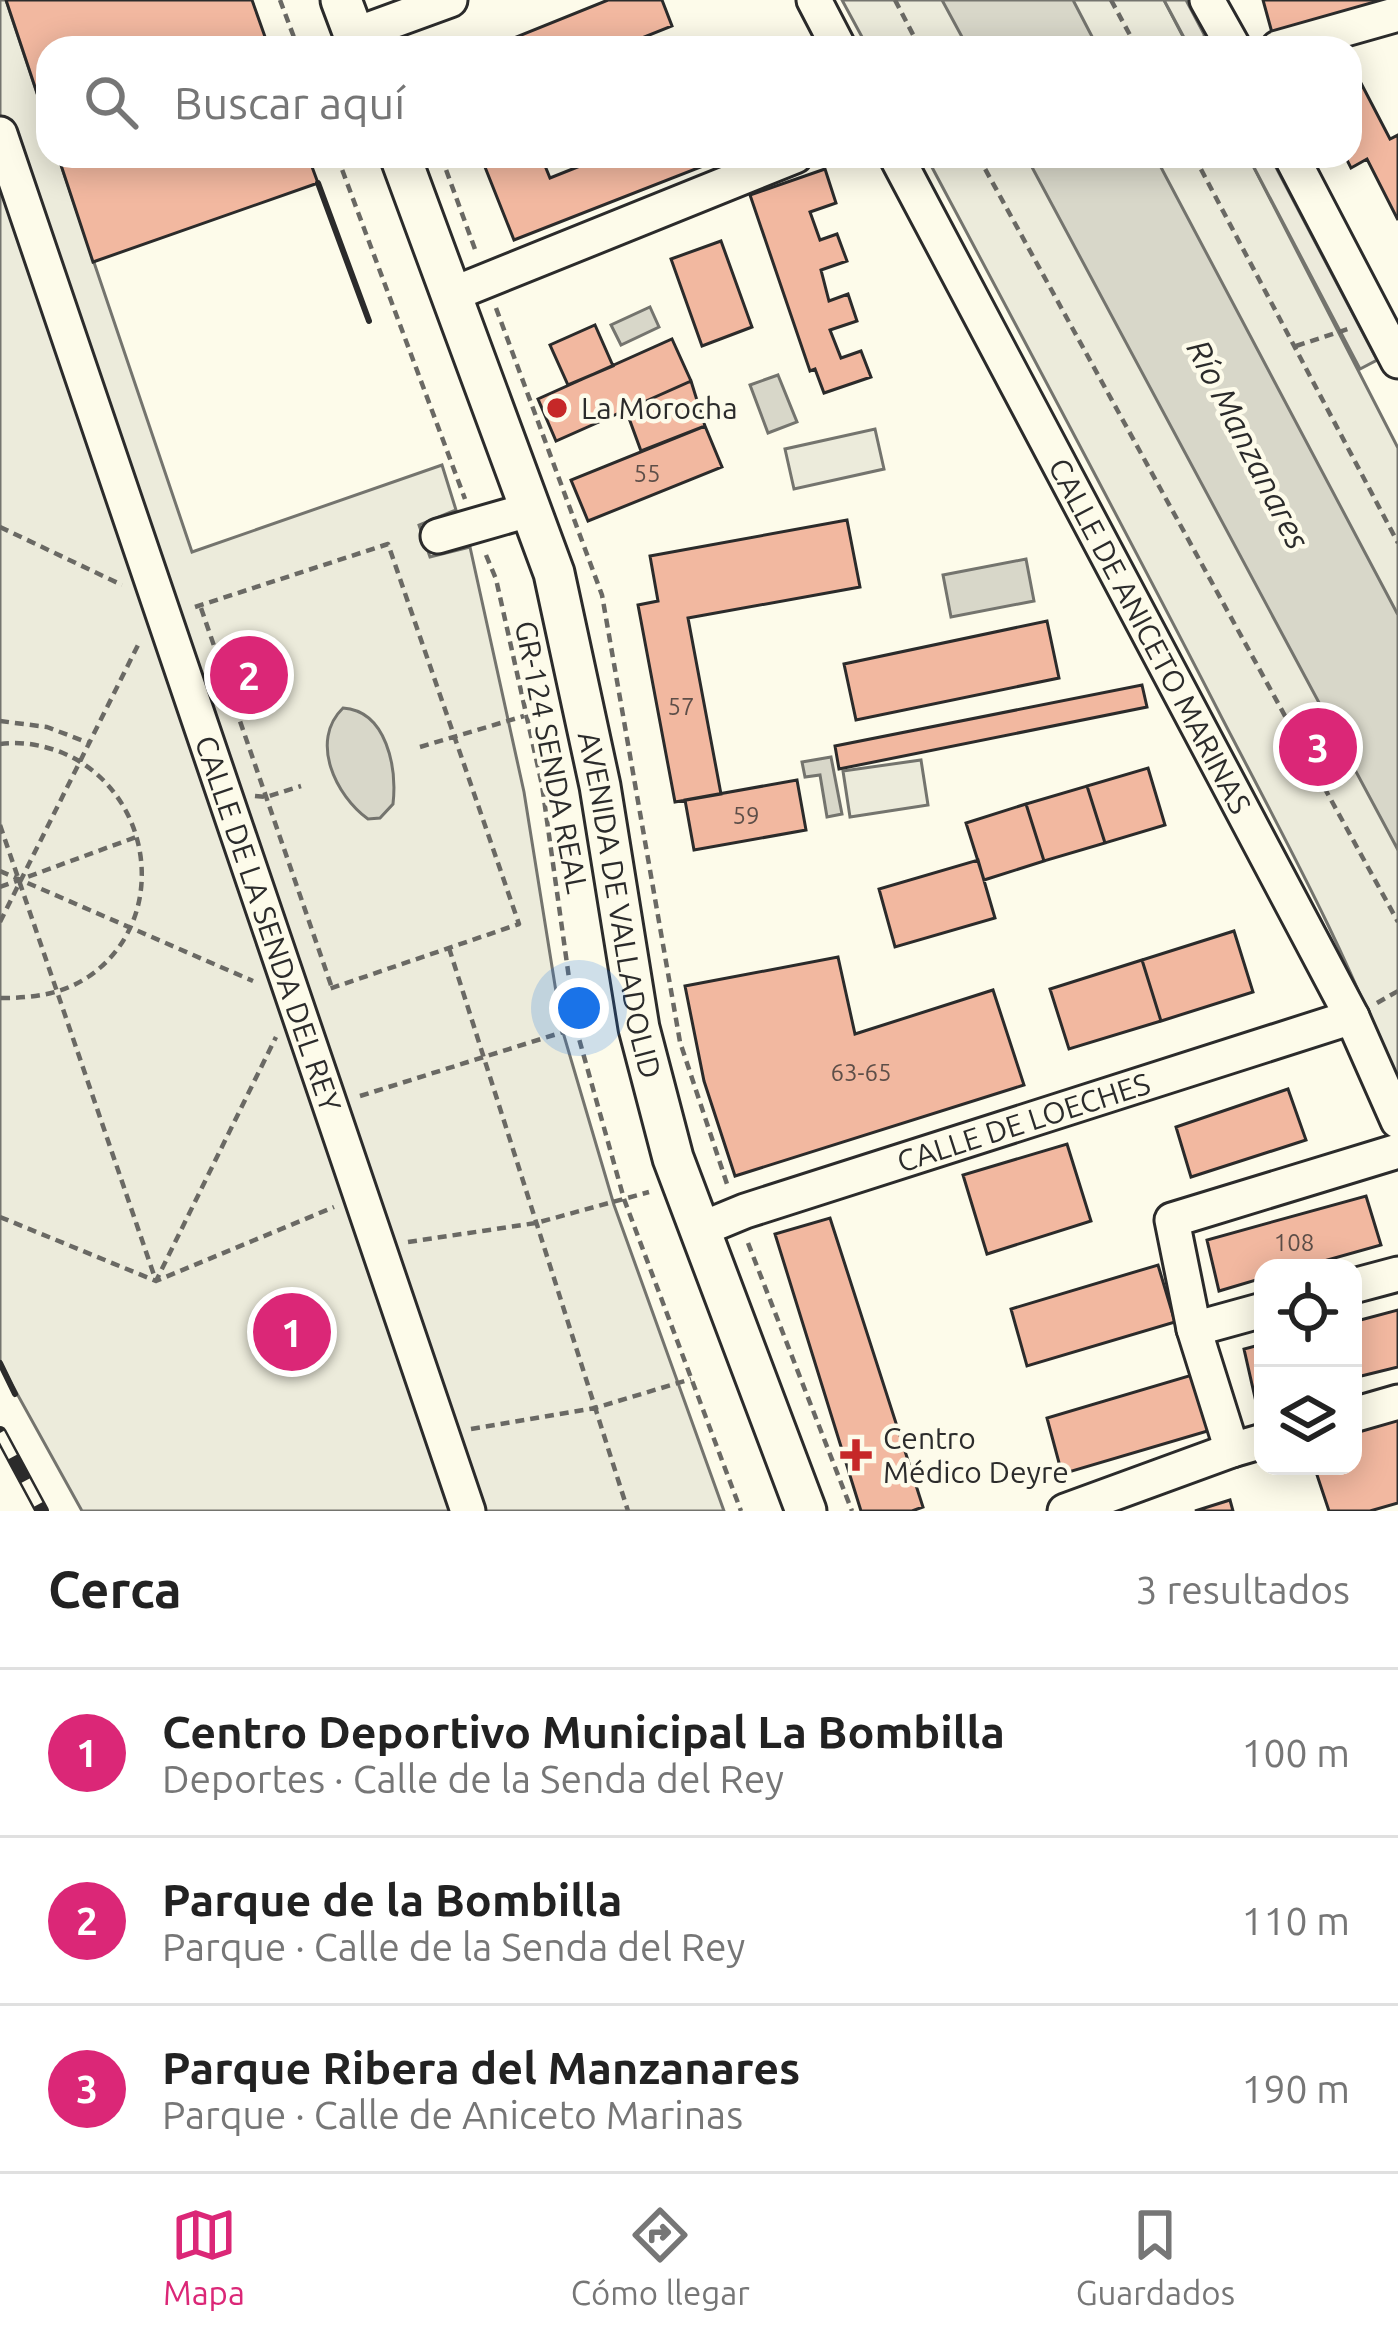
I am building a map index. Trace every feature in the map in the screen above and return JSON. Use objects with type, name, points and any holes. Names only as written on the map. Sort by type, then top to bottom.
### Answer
[{"type":"main road","name":"AVENIDA DE VALLADOLID","points":[[406,168],[469,287],[554,573],[600,786],[639,1028],[680,1183],[806,1511]]},
{"type":"street","points":[[352,28],[450,0]]},
{"type":"street","points":[[814,0],[833,36]]},
{"type":"street","points":[[1207,0],[1227,36]]},
{"type":"street","points":[[1320,36],[1398,14]]},
{"type":"street","name":"CALLE DE LA SENDA DEL REY","points":[[0,134],[468,1511]]},
{"type":"street","points":[[469,287],[765,168]]},
{"type":"street","name":"CALLE DE ANICETO MARINAS","points":[[902,168],[1352,1017],[1398,1121]]},
{"type":"street","points":[[1298,168],[1387,317],[1398,361]]},
{"type":"street","points":[[437,536],[532,509]]},
{"type":"street","name":"CALLE DE LOECHES","points":[[699,1230],[1352,1017]]},
{"type":"street","points":[[1065,1511],[1247,1445],[1194,1329],[1172,1220],[1398,1151]]},
{"type":"street","points":[[1362,1284],[1398,1274]]},
{"type":"street","points":[[1194,1329],[1254,1312]]},
{"type":"street","points":[[1362,1412],[1398,1402]]},
{"type":"path","points":[[280,0],[294,36]]},
{"type":"path","points":[[895,0],[914,36]]},
{"type":"path","points":[[1111,0],[1130,36]]},
{"type":"path","name":"GR-124 SENDA REAL","points":[[342,168],[496,579],[542,785],[576,1028],[624,1199],[741,1511]]},
{"type":"path","points":[[444,168],[469,287],[602,595],[680,1042],[737,1214],[852,1511]]},
{"type":"path","points":[[985,168],[1398,922]]},
{"type":"path","points":[[1201,168],[1398,543]]},
{"type":"path","points":[[1296,346],[1387,317]]},
{"type":"path","points":[[0,527],[159,602],[201,608],[388,544],[519,924],[294,999],[0,871]]},
{"type":"path","points":[[0,922],[159,602]]},
{"type":"path","points":[[201,608],[332,988]]},
{"type":"path","points":[[420,747],[526,715]]},
{"type":"path","points":[[0,721],[47,727],[89,743]]},
{"type":"path","points":[[0,745],[46,746],[80,760],[106,781],[126,806],[139,836],[144,866],[141,897],[131,926],[113,954],[89,976],[60,991],[0,998]]},
{"type":"path","points":[[224,792],[266,797],[302,786]]},
{"type":"path","points":[[0,826],[156,1281]]},
{"type":"path","points":[[0,887],[139,836]]},
{"type":"path","points":[[449,948],[628,1511]]},
{"type":"path","points":[[156,1281],[294,999]]},
{"type":"path","points":[[332,1106],[576,1028]]},
{"type":"path","points":[[378,1247],[536,1223],[680,1183]]},
{"type":"path","points":[[0,1217],[156,1281],[361,1196]]},
{"type":"path","points":[[442,1434],[595,1408],[691,1379]]},
{"type":"shaded area","points":[[0,0],[6,0],[36,90],[36,168],[62,168],[192,552],[442,465],[456,510],[419,525],[430,557],[470,547],[524,792],[562,1029],[614,1205],[724,1511],[82,1511],[0,1363]]},
{"type":"shaded area","points":[[842,0],[1164,0],[1183,36],[862,36]]},
{"type":"shaded area","points":[[1164,0],[1186,0],[1205,36],[1183,36]]},
{"type":"shaded area","points":[[932,168],[1254,168],[1398,448],[1398,1090],[1360,995],[1294,856]]},
{"type":"shaded area","points":[[1254,168],[1276,168],[1377,360],[1360,369]]},
{"type":"shaded area","points":[[875,429],[884,469],[794,489],[785,449]]},
{"type":"shaded area","points":[[921,760],[928,805],[850,817],[843,771]]},
{"type":"water","points":[[942,0],[1073,0],[1092,36],[962,36]]},
{"type":"water","name":"Río Manzanares","points":[[1032,168],[1161,168],[1398,615],[1398,850]]},
{"type":"water","points":[[650,307],[659,327],[621,345],[611,325]]},
{"type":"water","points":[[778,375],[797,422],[768,433],[750,385]]},
{"type":"water","points":[[1026,559],[1034,601],[951,617],[943,575]]},
{"type":"water","points":[[343,708],[370,719],[386,744],[393,804],[380,818],[368,819],[356,809],[331,767],[328,736]]},
{"type":"water","points":[[831,757],[842,814],[827,817],[820,775],[805,777],[802,762]]},
{"type":"building","points":[[6,0],[252,0],[265,36],[36,36],[36,90]]},
{"type":"building","points":[[608,0],[662,0],[672,26],[647,36],[519,36]]},
{"type":"building","points":[[1263,0],[1398,0],[1286,36],[1273,36]]},
{"type":"building","points":[[1362,85],[1390,139],[1398,135],[1398,220],[1367,159],[1362,162]]},
{"type":"building","points":[[62,168],[312,168],[318,183],[93,262]]},
{"type":"building","points":[[485,168],[546,168],[550,178],[575,168],[698,168],[514,240]]},
{"type":"building","points":[[825,169],[836,203],[810,212],[820,240],[837,234],[847,261],[821,270],[829,301],[848,294],[857,321],[830,330],[841,358],[861,351],[871,377],[824,393],[815,369],[810,371],[750,195]]},
{"type":"building","points":[[721,241],[752,327],[702,346],[671,259]]},
{"type":"building","points":[[595,325],[613,366],[568,385],[550,345]]},
{"type":"building","points":[[672,339],[691,381],[556,441],[538,399]]},
{"type":"building","points":[[691,381],[705,426],[641,451],[626,410]]},
{"type":"building","points":[[705,426],[722,467],[588,521],[571,480]]},
{"type":"building","points":[[847,520],[860,587],[688,618],[721,794],[675,802],[638,605],[658,601],[650,556]]},
{"type":"building","points":[[1047,621],[1059,678],[856,720],[844,664]]},
{"type":"building","points":[[1142,685],[1147,707],[839,769],[835,746]]},
{"type":"building","points":[[1148,768],[1165,825],[1105,843],[1087,786]]},
{"type":"building","points":[[797,780],[806,830],[694,850],[685,800]]},
{"type":"building","points":[[1087,786],[1105,843],[1044,861],[1026,804]]},
{"type":"building","points":[[1026,804],[1044,861],[984,880],[966,823]]},
{"type":"building","points":[[978,860],[995,918],[895,947],[879,889]]},
{"type":"building","points":[[1234,931],[1253,992],[1161,1021],[1142,960]]},
{"type":"building","points":[[838,957],[855,1034],[993,990],[1024,1085],[735,1176],[704,1081],[685,986]]},
{"type":"building","points":[[1142,960],[1161,1021],[1069,1049],[1050,989]]},
{"type":"building","points":[[1288,1089],[1306,1140],[1191,1177],[1176,1127]]},
{"type":"building","points":[[1067,1144],[1091,1221],[987,1254],[963,1175]]},
{"type":"building","points":[[1366,1196],[1381,1245],[1331,1259],[1254,1259],[1254,1281],[1219,1291],[1207,1240]]},
{"type":"building","points":[[830,1218],[923,1507],[912,1511],[861,1511],[775,1234]]},
{"type":"building","points":[[1158,1265],[1175,1322],[1027,1366],[1011,1309]]},
{"type":"building","points":[[1398,1310],[1398,1367],[1362,1376],[1362,1320]]},
{"type":"building","points":[[1254,1346],[1254,1393],[1244,1349]]},
{"type":"building","points":[[1192,1375],[1211,1430],[1062,1474],[1047,1418]]},
{"type":"building","points":[[1398,1416],[1398,1503],[1370,1511],[1329,1511],[1317,1475],[1362,1475],[1362,1427]]},
{"type":"building","points":[[1230,1500],[1233,1511],[1195,1511]]},
{"type":"railway","points":[[0,1433],[42,1511]]},
{"type":"wall","points":[[318,183],[369,321]]},
{"type":"wall","points":[[0,1363],[15,1394]]},
{"type":"place","name":"La Morocha","points":[[557,408]]},
{"type":"place","name":"Parque de la Bombilla","points":[[249,675]]},
{"type":"place","name":"Parque Ribera del Manzanares","points":[[1318,747]]},
{"type":"place","name":"Centro Deportivo Municipal La Bombilla","points":[[292,1332]]},
{"type":"place","name":"Centro Médico Deyre","points":[[856,1455]]}]
